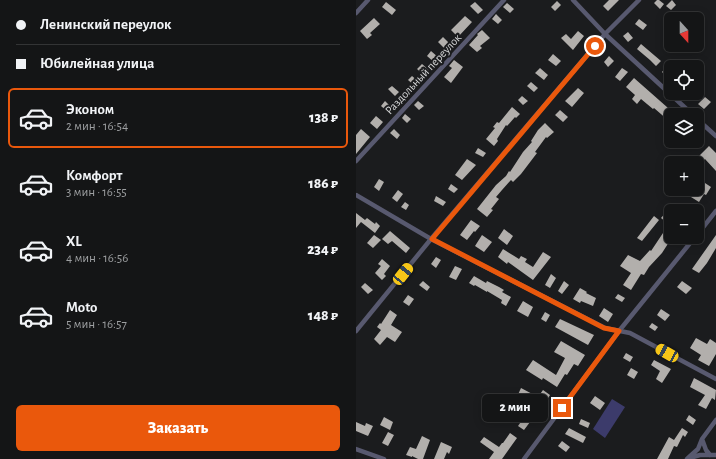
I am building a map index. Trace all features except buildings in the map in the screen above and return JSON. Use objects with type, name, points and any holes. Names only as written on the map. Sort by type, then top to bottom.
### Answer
[{"type":"street","points":[[356,13],[368,0]]},
{"type":"street","name":"Раздольный переулок","points":[[356,161],[504,0]]},
{"type":"street","points":[[573,0],[605,34],[685,108]]},
{"type":"street","points":[[356,331],[605,34],[639,0]]},
{"type":"street","points":[[704,125],[716,136]]},
{"type":"street","points":[[356,195],[432,239],[604,328],[630,333],[716,379]]},
{"type":"street","points":[[704,226],[716,211]]},
{"type":"street","points":[[524,459],[619,331],[690,244]]},
{"type":"street","points":[[687,459],[698,449],[702,439],[716,420]]},
{"type":"street","points":[[702,439],[706,450],[710,455]]},
{"type":"street","points":[[356,448],[384,459]]},
{"type":"street","points":[[687,459],[700,455],[716,455]]},
{"type":"shaded area","points":[[612,399],[625,407],[605,438],[593,429]]},
{"type":"route","points":[[562,408],[619,331],[604,328],[432,239],[595,46]]}]
